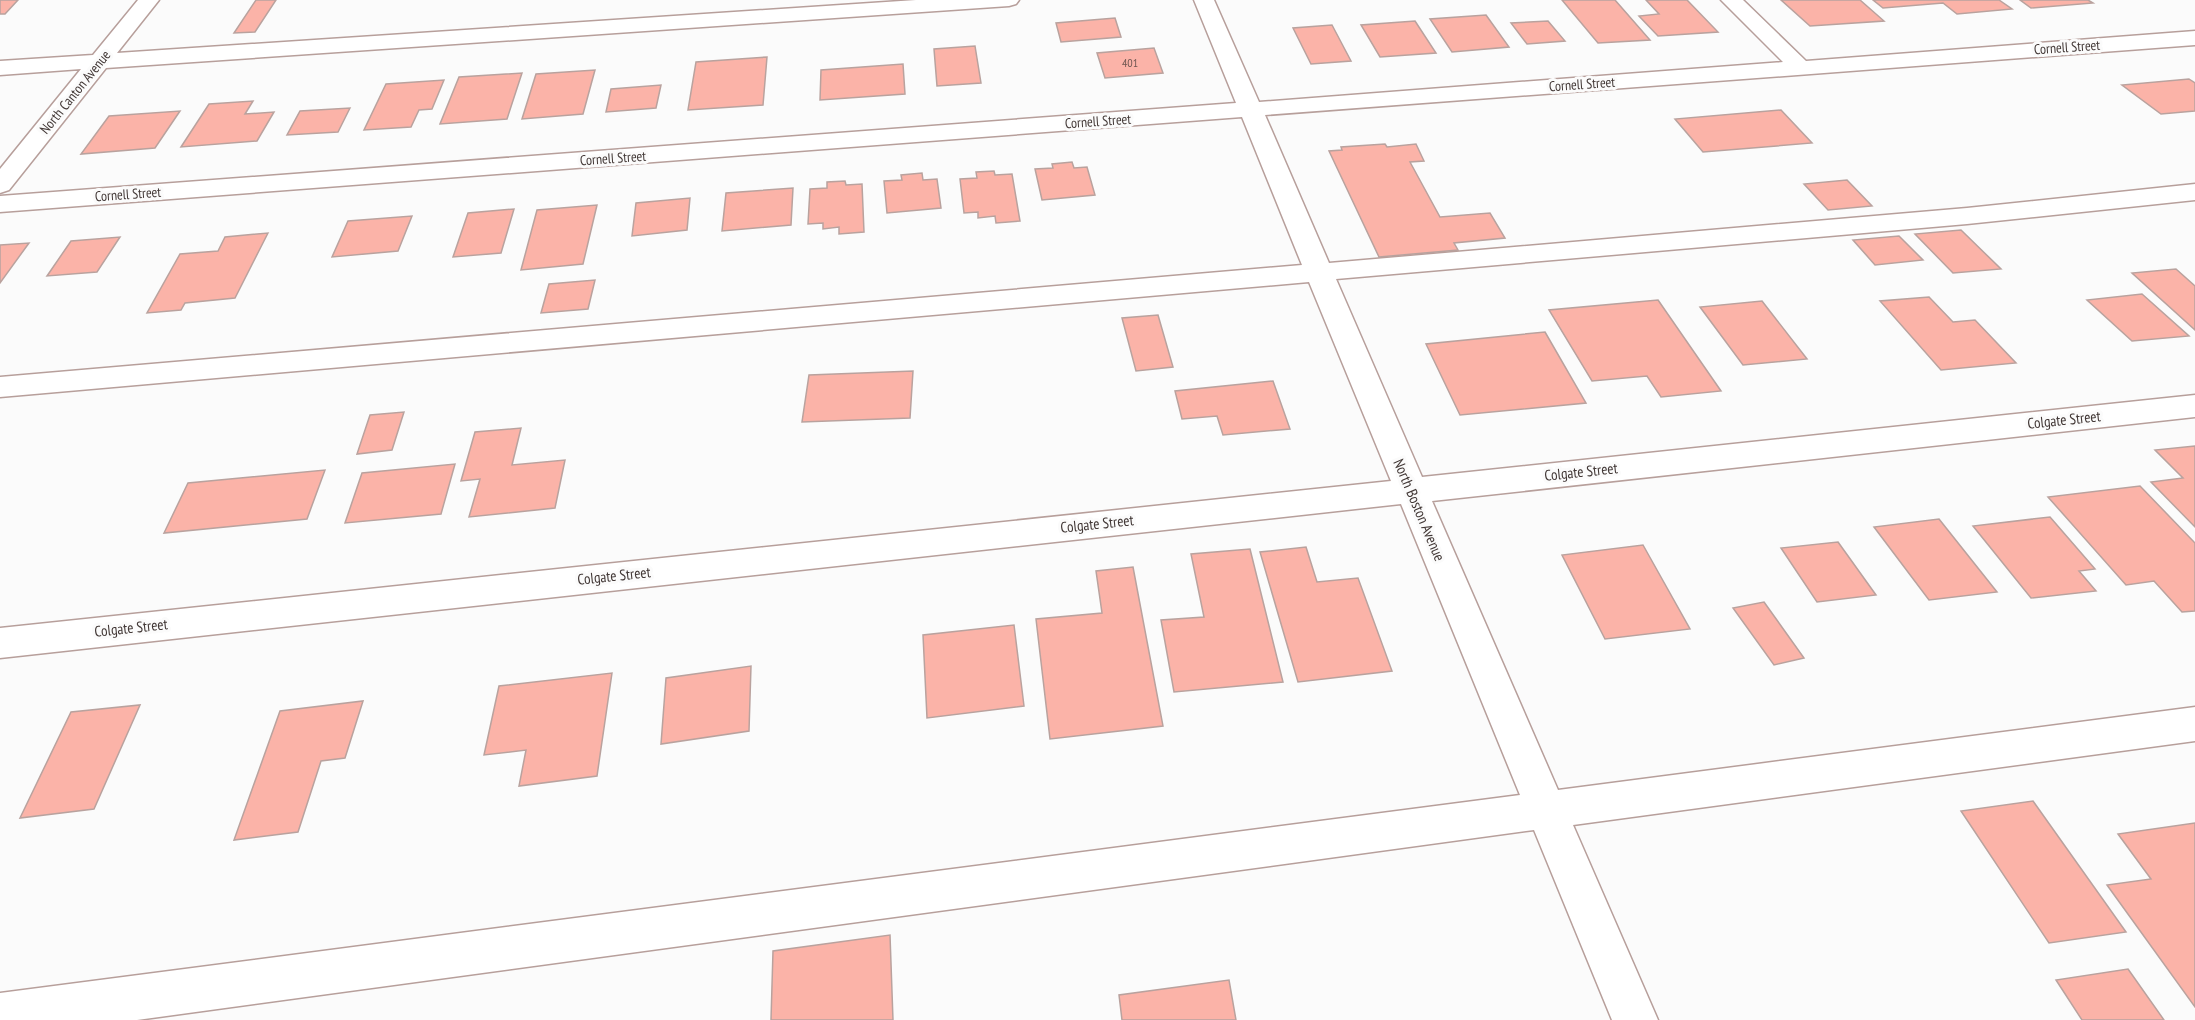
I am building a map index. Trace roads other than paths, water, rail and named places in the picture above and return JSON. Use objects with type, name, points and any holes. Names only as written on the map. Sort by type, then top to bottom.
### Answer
[{"type":"street","name":"North Canton Avenue","points":[[0,184],[149,0]]},
{"type":"street","points":[[0,68],[1009,0]]},
{"type":"street","name":"North Boston Avenue","points":[[1204,0],[1635,1020]]},
{"type":"street","points":[[1731,0],[1801,68]]},
{"type":"street","name":"Cornell Street","points":[[0,204],[2195,38]]},
{"type":"street","points":[[0,387],[1967,216],[2195,192]]},
{"type":"street","name":"Colgate Street","points":[[0,643],[2195,406]]},
{"type":"street","points":[[0,1016],[2195,724]]}]
